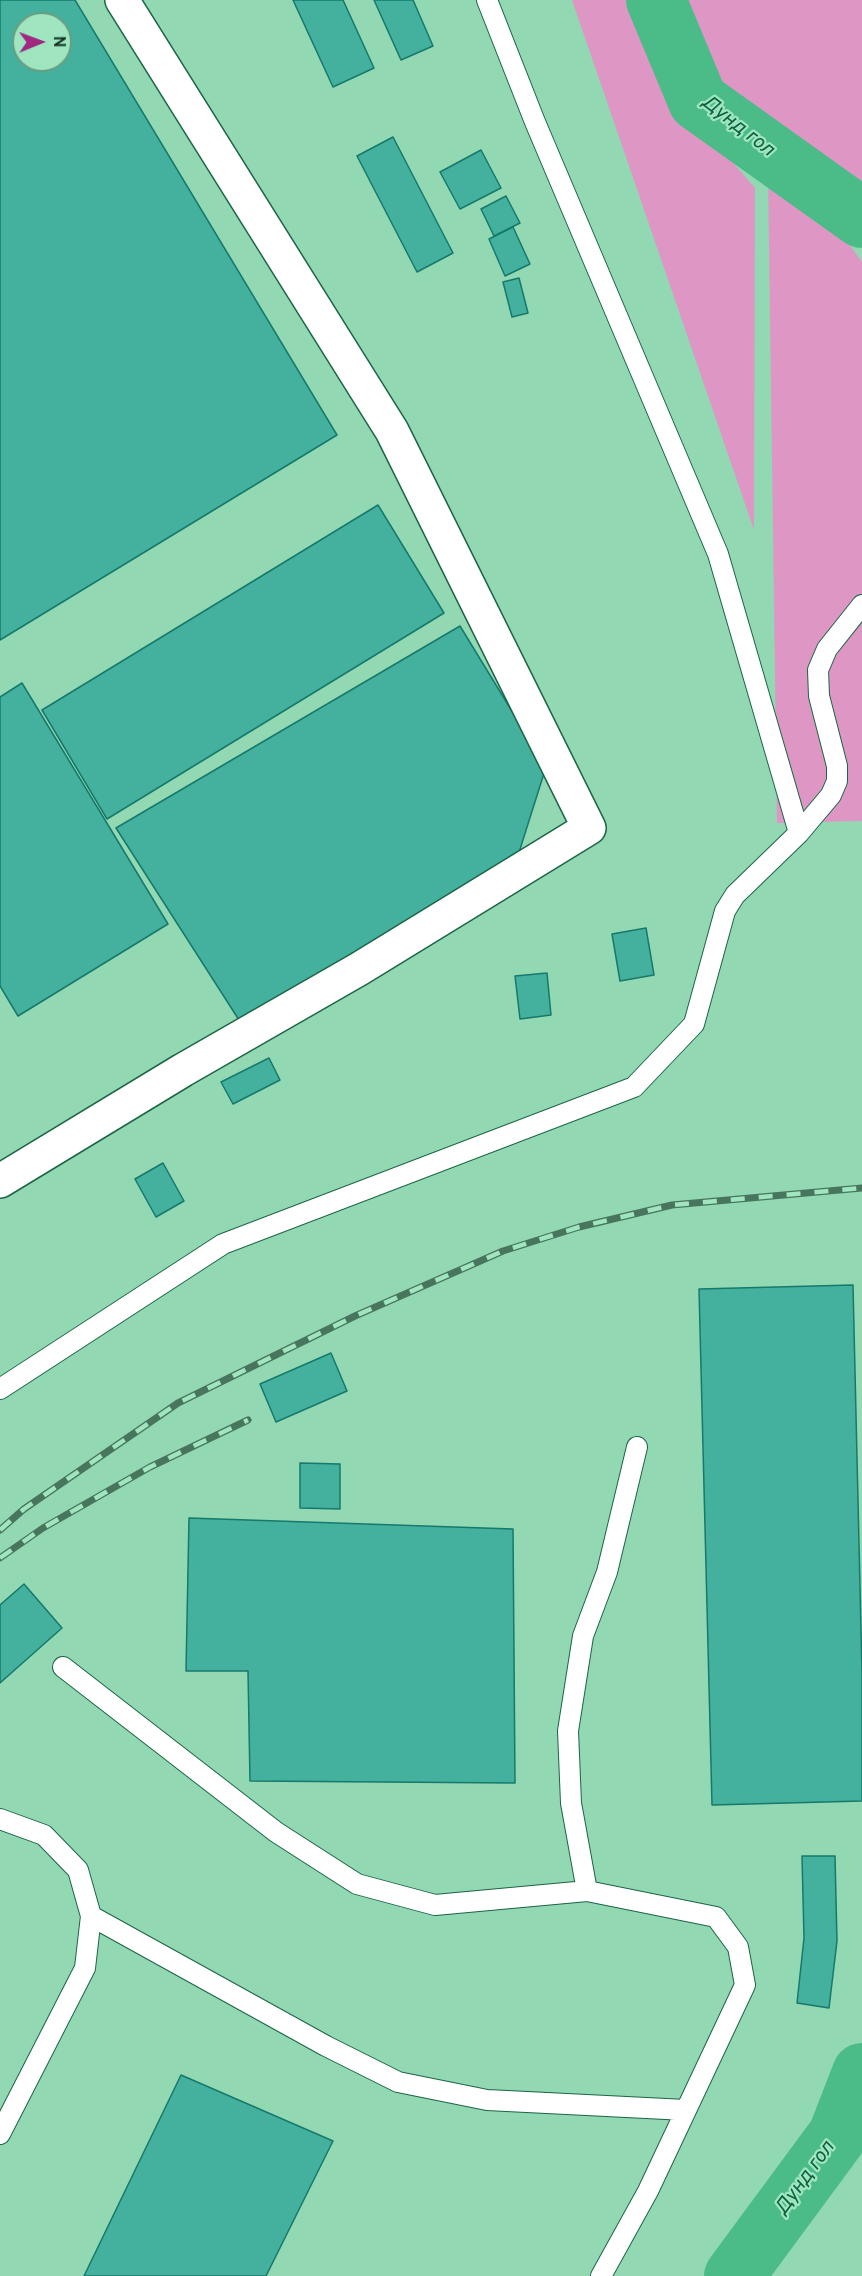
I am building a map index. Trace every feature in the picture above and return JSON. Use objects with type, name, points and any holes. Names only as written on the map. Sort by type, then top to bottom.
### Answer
[{"type":"street","points":[[0,1181],[183,1070],[359,969],[589,828],[392,431],[122,0]]},
{"type":"lane","points":[[487,0],[535,122],[718,554],[799,833]]},
{"type":"lane","points":[[0,1389],[224,1244],[634,1087],[694,1024],[725,911],[735,895],[799,833],[831,795],[837,781],[837,766],[819,696],[818,670],[826,649],[862,605]]},
{"type":"lane","points":[[587,1891],[571,1803],[568,1731],[583,1636],[607,1572],[637,1448]]},
{"type":"lane","points":[[63,1667],[276,1832],[357,1884],[435,1905],[587,1891],[716,1917],[738,1947],[745,1985],[648,2191],[601,2276]]},
{"type":"lane","points":[[0,1819],[44,1835],[78,1870],[91,1916],[86,1968],[0,2134]]},
{"type":"lane","points":[[91,1916],[326,2046],[398,2082],[487,2100],[686,2110]]},
{"type":"shaded area","points":[[572,0],[647,0],[697,121],[755,188],[754,530]]},
{"type":"shaded area","points":[[681,0],[862,0],[862,185],[719,86]]},
{"type":"shaded area","points":[[768,171],[844,237],[862,262],[862,821],[777,823]]},
{"type":"building","points":[[0,0],[75,0],[337,435],[0,640]]},
{"type":"building","points":[[293,0],[343,0],[374,68],[333,87]]},
{"type":"building","points":[[374,0],[413,0],[433,46],[401,60]]},
{"type":"building","points":[[393,137],[453,253],[417,272],[357,156]]},
{"type":"building","points":[[481,150],[501,188],[460,209],[440,172]]},
{"type":"building","points":[[506,196],[520,223],[494,236],[481,209]]},
{"type":"building","points":[[513,227],[530,264],[505,276],[489,239]]},
{"type":"building","points":[[519,278],[528,313],[512,317],[503,282]]},
{"type":"building","points":[[378,505],[444,613],[107,819],[42,710]]},
{"type":"building","points":[[460,626],[546,767],[516,862],[239,1020],[116,828]]},
{"type":"building","points":[[22,683],[168,924],[18,1016],[0,986],[0,697]]},
{"type":"building","points":[[646,928],[654,975],[620,981],[612,934]]},
{"type":"building","points":[[547,973],[551,1015],[520,1019],[515,976]]},
{"type":"building","points":[[269,1058],[280,1080],[233,1104],[221,1082]]},
{"type":"building","points":[[163,1163],[184,1201],[156,1217],[135,1179]]},
{"type":"building","points":[[853,1285],[862,1673],[862,1801],[712,1805],[699,1289]]},
{"type":"building","points":[[331,1353],[347,1391],[276,1422],[260,1384]]},
{"type":"building","points":[[300,1463],[340,1464],[340,1509],[300,1508]]},
{"type":"building","points":[[189,1518],[513,1529],[515,1783],[250,1781],[248,1671],[186,1671]]},
{"type":"building","points":[[24,1584],[62,1628],[0,1683],[0,1605]]},
{"type":"building","points":[[802,1856],[835,1856],[837,1941],[829,2008],[797,2003],[804,1938]]},
{"type":"building","points":[[181,2075],[333,2141],[266,2276],[84,2276]]},
{"type":"waterway","name":"Дунд гол","points":[[656,0],[698,101],[862,218]]},
{"type":"waterway","name":"Дунд гол","points":[[734,2276],[838,2135],[862,2073]]},
{"type":"railway","points":[[0,1530],[24,1509],[178,1403],[355,1316],[503,1251],[579,1227],[672,1205],[862,1188]]},
{"type":"railway","points":[[0,1558],[43,1528],[150,1467],[248,1420]]}]
